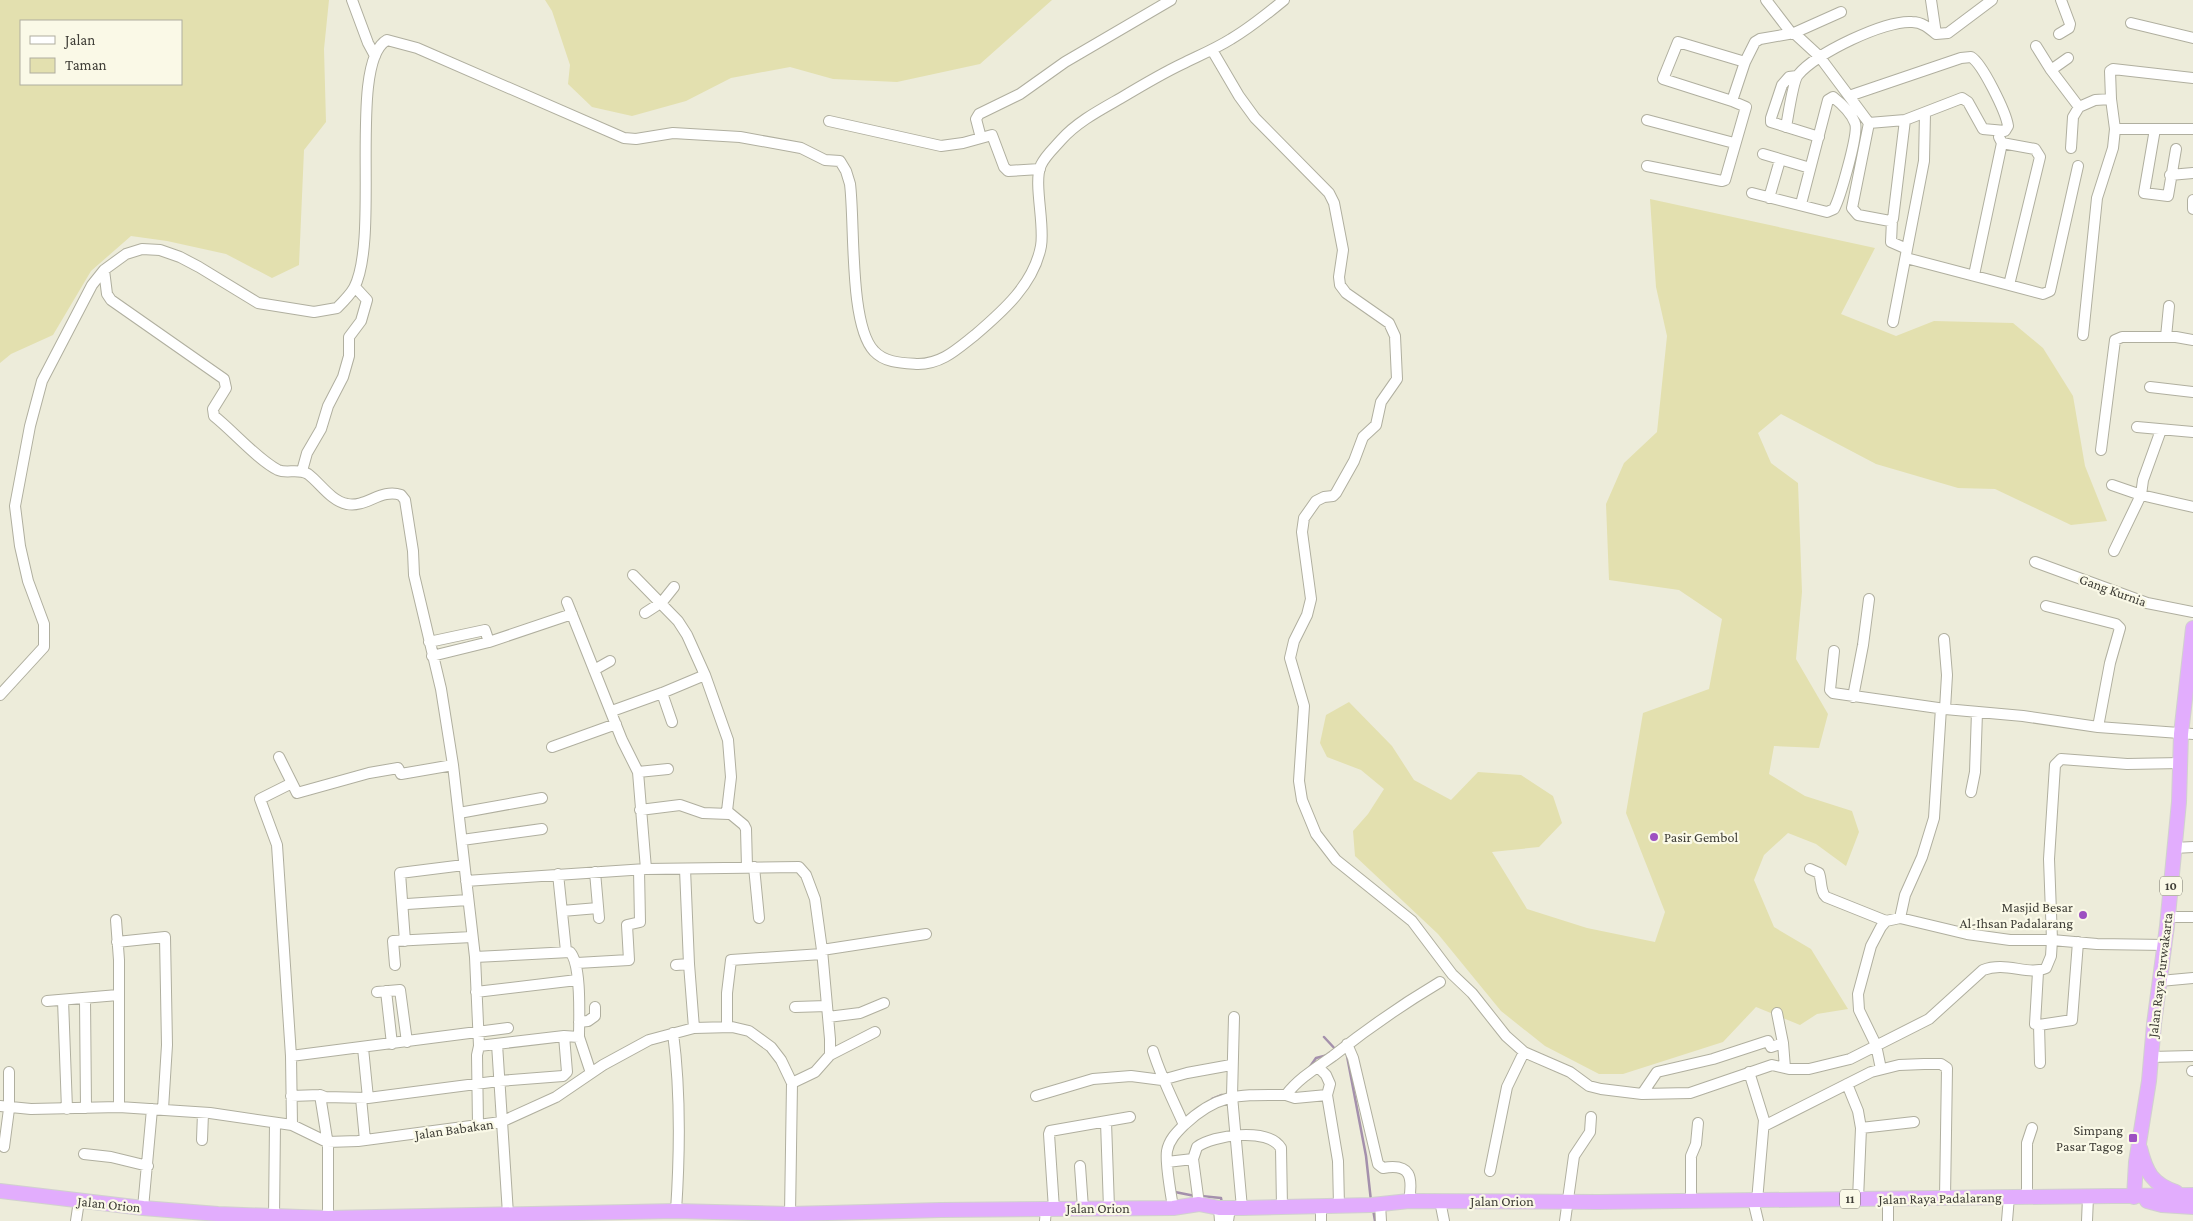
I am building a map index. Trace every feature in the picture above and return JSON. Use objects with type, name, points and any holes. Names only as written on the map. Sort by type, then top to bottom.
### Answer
[{"type":"highway","name":"Jalan Raya Purwakarta","points":[[2134,1198],[2138,1142],[2149,1081],[2150,1057],[2165,945],[2181,763],[2187,734],[2193,628]]},
{"type":"highway","name":"Jalan Raya Purwakarta","points":[[2138,1142],[2144,1165],[2151,1176],[2162,1187],[2187,1195]]},
{"type":"highway","name":"Jalan Orion","points":[[0,1191],[218,1218],[336,1219],[509,1216],[549,1218],[678,1215],[1048,1213],[1083,1208],[1173,1208],[1199,1204],[1227,1212],[1282,1207],[1340,1206],[1409,1201],[1566,1202]]},
{"type":"highway","name":"Jalan Raya Padalarang","points":[[1566,1202],[2008,1197],[2134,1198],[2187,1195]]},
{"type":"highway","name":"Jalan Raya Padalarang","points":[[2134,1198],[2162,1205],[2193,1207]]},
{"type":"street","points":[[352,0],[375,56]]},
{"type":"street","points":[[981,138],[976,119],[979,114],[1020,94],[1096,43],[1172,0]]},
{"type":"street","points":[[0,695],[44,647],[44,624],[28,581],[15,521],[15,506],[30,426],[42,381],[92,285],[104,270],[126,254],[142,249],[160,250],[180,257],[199,267],[258,304],[314,312],[337,308],[355,287],[366,246],[367,102],[375,56],[382,43],[388,40],[403,43],[624,138],[636,139],[673,133],[740,137],[800,148],[825,160],[840,161],[846,171],[850,184],[860,323],[868,344],[874,352],[893,362],[930,363],[942,360],[953,353],[997,316],[1026,283],[1035,266],[1041,246],[1040,169],[1045,159],[1062,139],[1079,124],[1147,83],[1212,50],[1253,25],[1284,0]]},
{"type":"street","points":[[1766,0],[1793,33],[1818,56],[1869,123],[1852,208],[1858,215],[1892,220]]},
{"type":"street","points":[[1931,0],[1936,34]]},
{"type":"street","points":[[1786,127],[1797,76],[1818,56],[1850,40],[1898,23],[1914,22],[1924,25],[1936,34],[1948,33],[1992,0]]},
{"type":"street","points":[[2059,34],[2069,28],[2070,24],[2061,0]]},
{"type":"street","points":[[1732,101],[1745,62],[1755,42],[1760,38],[1793,33],[1841,12]]},
{"type":"street","points":[[2131,23],[2193,38]]},
{"type":"street","points":[[1647,166],[1722,182],[1725,180],[1734,143],[1746,109],[1744,106],[1732,101],[1663,79],[1678,42],[1745,62]]},
{"type":"street","points":[[2036,46],[2050,70],[2079,107]]},
{"type":"street","points":[[1212,50],[1239,96],[1255,118],[1329,193],[1335,209],[1343,250],[1339,277],[1340,285],[1346,293],[1389,323],[1396,336],[1397,379],[1381,402],[1376,425],[1362,437],[1354,461],[1336,493],[1332,497],[1324,497],[1317,500],[1308,511],[1304,521],[1302,545],[1311,599],[1307,615],[1294,641],[1290,658],[1304,706],[1300,781],[1302,800],[1316,834],[1336,860],[1412,921],[1452,974],[1472,993],[1506,1036],[1524,1052],[1570,1072],[1589,1086],[1642,1094],[1690,1093],[1772,1065],[1785,1068],[1809,1069],[1850,1059],[1929,1019],[1983,970],[2005,966],[2038,972],[2049,964],[2052,940],[2049,859],[2056,764],[2061,759],[2127,764],[2181,763]]},
{"type":"street","points":[[1849,96],[1961,58],[1971,57],[1979,64],[2007,118],[2008,126],[2007,129],[1997,131],[1982,129],[1969,103],[1964,99],[1905,120],[1869,123]]},
{"type":"street","points":[[2050,70],[2068,58]]},
{"type":"street","points":[[2083,335],[2097,198],[2113,148],[2115,129],[2110,71],[2113,69],[2193,78]]},
{"type":"street","points":[[1797,76],[1788,77],[1782,85],[1771,118],[1772,124],[1819,137]]},
{"type":"street","points":[[1752,193],[1830,212],[1834,209],[1840,194],[1856,127],[1849,112],[1831,96],[1828,100],[1801,204]]},
{"type":"street","points":[[2071,148],[2073,117],[2079,107],[2096,100],[2111,99]]},
{"type":"street","points":[[1893,322],[1924,161],[1925,113]]},
{"type":"street","points":[[1647,120],[1734,143]]},
{"type":"street","points":[[1905,120],[1892,220],[1891,242],[1906,253],[2009,285],[2044,294],[2050,291],[2078,166]]},
{"type":"street","points":[[829,121],[941,146],[962,144],[994,136],[1004,167],[1008,171],[1040,169]]},
{"type":"street","points":[[2115,129],[2193,129]]},
{"type":"street","points":[[2155,129],[2144,192],[2146,194],[2168,196],[2170,174],[2176,148]]},
{"type":"street","points":[[1974,275],[2002,144],[1997,131]]},
{"type":"street","points":[[2002,144],[2035,149],[2040,157],[2009,285]]},
{"type":"street","points":[[1763,154],[1810,168]]},
{"type":"street","points":[[1769,198],[1780,160]]},
{"type":"street","points":[[2170,174],[2193,173]]},
{"type":"street","points":[[2193,200],[2193,209]]},
{"type":"street","points":[[104,270],[107,294],[111,300],[224,378],[226,388],[212,409],[214,416],[280,471],[302,471],[308,474],[335,499],[347,504],[358,504],[388,492],[401,495],[405,500],[413,551],[414,575],[441,689],[460,813],[475,957],[479,1046],[477,1084],[478,1125]]},
{"type":"street","points":[[302,471],[307,453],[321,430],[328,406],[343,377],[349,356],[349,337],[361,321],[366,300],[355,287]]},
{"type":"street","points":[[2166,336],[2169,306]]},
{"type":"street","points":[[2100,450],[2115,340],[2122,337],[2166,336],[2193,340]]},
{"type":"street","points":[[2150,387],[2193,392]]},
{"type":"street","points":[[2138,427],[2193,432]]},
{"type":"street","points":[[2114,551],[2141,494],[2143,480],[2161,430]]},
{"type":"street","points":[[2112,484],[2141,494],[2193,507]]},
{"type":"street","name":"Gang Kurnia","points":[[2035,562],[2147,603],[2193,612]]},
{"type":"street","points":[[633,575],[662,602],[687,635],[705,674],[728,740],[731,777],[726,807],[729,814],[744,825],[746,830],[759,918]]},
{"type":"street","points":[[645,613],[662,602],[674,587]]},
{"type":"street","points":[[1853,697],[1869,600]]},
{"type":"street","points":[[567,602],[616,724],[638,772],[642,869],[640,922],[627,925],[629,960],[576,963]]},
{"type":"street","points":[[2046,606],[2116,624],[2119,627],[2120,631],[2110,663],[2098,727]]},
{"type":"street","points":[[432,656],[489,642],[572,614]]},
{"type":"street","points":[[429,642],[485,630],[489,642]]},
{"type":"street","points":[[1900,918],[1905,895],[1922,857],[1934,818],[1946,675],[1944,639]]},
{"type":"street","points":[[1834,651],[1830,691],[1853,697],[2098,727],[2187,734]]},
{"type":"street","points":[[594,670],[610,661]]},
{"type":"street","points":[[612,711],[662,693],[705,674]]},
{"type":"street","points":[[662,693],[672,722]]},
{"type":"street","points":[[1971,792],[1975,772],[1977,712]]},
{"type":"street","points":[[552,747],[616,724]]},
{"type":"street","points":[[279,757],[297,793],[369,773],[398,768],[401,774],[453,765]]},
{"type":"street","points":[[638,772],[668,770]]},
{"type":"street","points":[[292,783],[260,799],[277,845],[291,1056],[290,1096],[292,1125]]},
{"type":"street","points":[[460,813],[542,798]]},
{"type":"street","points":[[640,810],[680,805],[703,813],[729,814]]},
{"type":"street","points":[[462,840],[542,829]]},
{"type":"street","points":[[2174,848],[2193,847]]},
{"type":"street","points":[[405,940],[400,873],[464,865]]},
{"type":"street","points":[[466,881],[642,869],[797,866],[804,872],[815,899],[822,952],[830,1055]]},
{"type":"street","points":[[685,868],[694,1028]]},
{"type":"street","points":[[1810,869],[1819,873],[1822,891],[1826,897],[1886,921],[1900,918],[1967,934],[2010,940],[2165,945]]},
{"type":"street","points":[[562,911],[598,913],[595,872]]},
{"type":"street","points":[[558,874],[566,951]]},
{"type":"street","points":[[407,904],[468,900]]},
{"type":"street","points":[[2168,917],[2193,917]]},
{"type":"street","points":[[116,920],[118,942],[119,1107]]},
{"type":"street","points":[[1881,1069],[1876,1045],[1859,1010],[1858,994],[1871,946],[1886,921]]},
{"type":"street","points":[[727,1027],[727,993],[731,960],[822,952],[926,934]]},
{"type":"street","points":[[118,942],[165,937],[167,1045],[163,1109]]},
{"type":"street","points":[[395,965],[393,942],[472,937]]},
{"type":"street","points":[[2038,972],[2035,1024],[2072,1020],[2078,942]]},
{"type":"street","points":[[475,957],[566,951],[572,954],[576,963],[579,1037],[591,1073]]},
{"type":"street","points":[[676,965],[689,964]]},
{"type":"street","points":[[2160,980],[2193,978]]},
{"type":"street","points":[[476,992],[577,980]]},
{"type":"street","points":[[1286,1095],[1294,1085],[1346,1045],[1410,1000],[1440,982]]},
{"type":"street","points":[[392,1044],[381,992],[400,990],[407,1042]]},
{"type":"street","points":[[47,1001],[118,995]]},
{"type":"street","points":[[85,999],[86,1108]]},
{"type":"street","points":[[63,1000],[67,1109]]},
{"type":"street","points":[[828,1017],[860,1012],[884,1003]]},
{"type":"street","points":[[795,1007],[827,1006]]},
{"type":"street","points":[[579,1022],[592,1019],[595,1016],[595,1007]]},
{"type":"street","points":[[1777,1013],[1783,1043],[1785,1068]]},
{"type":"street","points":[[1227,1212],[1235,1136],[1231,1065],[1234,1017]]},
{"type":"street","points":[[2039,1025],[2040,1063]]},
{"type":"street","name":"Jalan Babakan","points":[[4,1106],[31,1109],[119,1107],[152,1112],[163,1109],[275,1126],[292,1125],[327,1146],[501,1122],[556,1097],[591,1073],[649,1040],[694,1028],[727,1027],[749,1031],[766,1042],[781,1060],[792,1083],[790,1214]]},
{"type":"street","points":[[291,1056],[508,1028]]},
{"type":"street","points":[[792,1083],[815,1072],[830,1055],[875,1032]]},
{"type":"street","points":[[673,1033],[678,1074],[680,1141],[678,1215]]},
{"type":"street","points":[[290,1096],[320,1094],[325,1097],[364,1098],[566,1074],[564,1036]]},
{"type":"street","points":[[479,1046],[564,1036],[579,1037]]},
{"type":"street","points":[[1642,1094],[1657,1072],[1713,1059],[1768,1041],[1771,1047],[1783,1043]]},
{"type":"street","points":[[497,1044],[509,1216]]},
{"type":"street","points":[[1346,1045],[1353,1058],[1378,1164],[1383,1168],[1394,1166],[1404,1168],[1408,1172],[1411,1178],[1409,1201]]},
{"type":"street","points":[[363,1048],[365,1140]]},
{"type":"street","points":[[1153,1051],[1162,1080],[1169,1089],[1184,1125]]},
{"type":"street","points":[[1490,1171],[1507,1087],[1524,1052]]},
{"type":"street","points":[[2150,1057],[2193,1056]]},
{"type":"street","points":[[1764,1126],[1870,1072],[1899,1065],[1941,1064],[1947,1068],[1945,1198]]},
{"type":"street","points":[[1036,1096],[1113,1076],[1162,1080],[1186,1073],[1231,1065]]},
{"type":"street","points":[[1318,1067],[1330,1084],[1327,1095],[1338,1161],[1340,1206]]},
{"type":"street","points":[[4,1147],[4,1106],[9,1072]]},
{"type":"street","points":[[1749,1072],[1763,1113],[1764,1126],[1755,1200],[1758,1221]]},
{"type":"street","points":[[1847,1084],[1858,1110],[1861,1128],[1858,1199]]},
{"type":"street","points":[[320,1094],[336,1219]]},
{"type":"street","points":[[1173,1208],[1167,1162],[1169,1144],[1176,1132],[1194,1115],[1210,1104],[1232,1096],[1286,1095],[1295,1098],[1327,1095]]},
{"type":"street","points":[[143,1208],[152,1112]]},
{"type":"street","points":[[202,1140],[203,1115]]},
{"type":"street","points":[[1048,1213],[1050,1131],[1130,1117]]},
{"type":"street","points":[[1565,1221],[1566,1202],[1574,1156],[1590,1132],[1592,1117]]},
{"type":"street","points":[[1106,1122],[1109,1208]]},
{"type":"street","points":[[1861,1128],[1914,1122]]},
{"type":"street","points":[[1691,1200],[1691,1156],[1696,1144],[1698,1123]]},
{"type":"street","points":[[274,1217],[275,1126]]},
{"type":"street","points":[[2027,1197],[2027,1143],[2032,1128]]},
{"type":"street","points":[[1199,1204],[1193,1159],[1197,1147],[1214,1138],[1235,1136],[1261,1137],[1278,1143],[1281,1148],[1282,1207]]},
{"type":"street","points":[[84,1154],[111,1157],[148,1166]]},
{"type":"street","points":[[1167,1162],[1193,1159]]},
{"type":"street","points":[[1080,1166],[1083,1208]]},
{"type":"street","points":[[2007,1221],[2008,1197]]},
{"type":"street","points":[[2087,1221],[2088,1197]]},
{"type":"street","points":[[1888,1199],[1888,1221]]},
{"type":"street","points":[[76,1221],[80,1201]]},
{"type":"street","points":[[1440,1201],[1444,1221]]},
{"type":"street","points":[[1376,1204],[1381,1221]]},
{"type":"street","points":[[1321,1206],[1321,1221]]},
{"type":"green space","points":[[0,0],[329,0],[324,49],[326,122],[304,150],[299,265],[272,278],[226,254],[167,241],[131,236],[91,271],[53,335],[11,354],[0,363]]},
{"type":"green space","points":[[545,0],[1052,0],[980,64],[897,82],[833,79],[790,67],[731,78],[686,101],[632,116],[592,107],[568,84],[570,65],[552,11]]},
{"type":"green space","points":[[1650,199],[1875,248],[1841,314],[1896,336],[1934,321],[2013,323],[2043,348],[2073,396],[2085,466],[2107,521],[2071,525],[1995,489],[1958,488],[1876,464],[1781,414],[1758,433],[1771,463],[1798,483],[1802,592],[1796,659],[1828,714],[1819,748],[1774,746],[1769,774],[1805,796],[1852,811],[1859,832],[1846,866],[1816,844],[1788,833],[1764,855],[1754,880],[1774,927],[1811,949],[1848,1009],[1817,1014],[1800,1025],[1756,1007],[1723,1042],[1623,1074],[1599,1074],[1545,1046],[1501,1011],[1438,934],[1355,856],[1353,831],[1368,814],[1384,789],[1361,770],[1327,757],[1320,743],[1326,715],[1349,702],[1392,746],[1414,780],[1451,800],[1478,772],[1521,775],[1553,796],[1562,823],[1539,847],[1492,852],[1527,909],[1587,928],[1655,942],[1665,912],[1626,813],[1643,713],[1709,689],[1722,619],[1679,590],[1609,580],[1606,504],[1624,463],[1657,432],[1667,336],[1656,287]]},
{"type":"waterway","points":[[1324,1037],[1337,1051]]},
{"type":"waterway","points":[[1309,1068],[1316,1058],[1328,1055]]},
{"type":"waterway","points":[[1347,1056],[1366,1156],[1371,1201]]},
{"type":"waterway","points":[[1212,1099],[1222,1095]]},
{"type":"waterway","points":[[1175,1192],[1195,1196]]},
{"type":"waterway","points":[[1201,1196],[1221,1198],[1222,1204]]},
{"type":"waterway","points":[[1373,1209],[1375,1221]]},
{"type":"place","name":"Pasir Gembol","points":[[1654,837]]},
{"type":"place","name":"Masjid Besar Al-Ihsan Padalarang","points":[[2083,915]]},
{"type":"place","name":"Simpang Pasar Tagog","points":[[2133,1138]]}]
